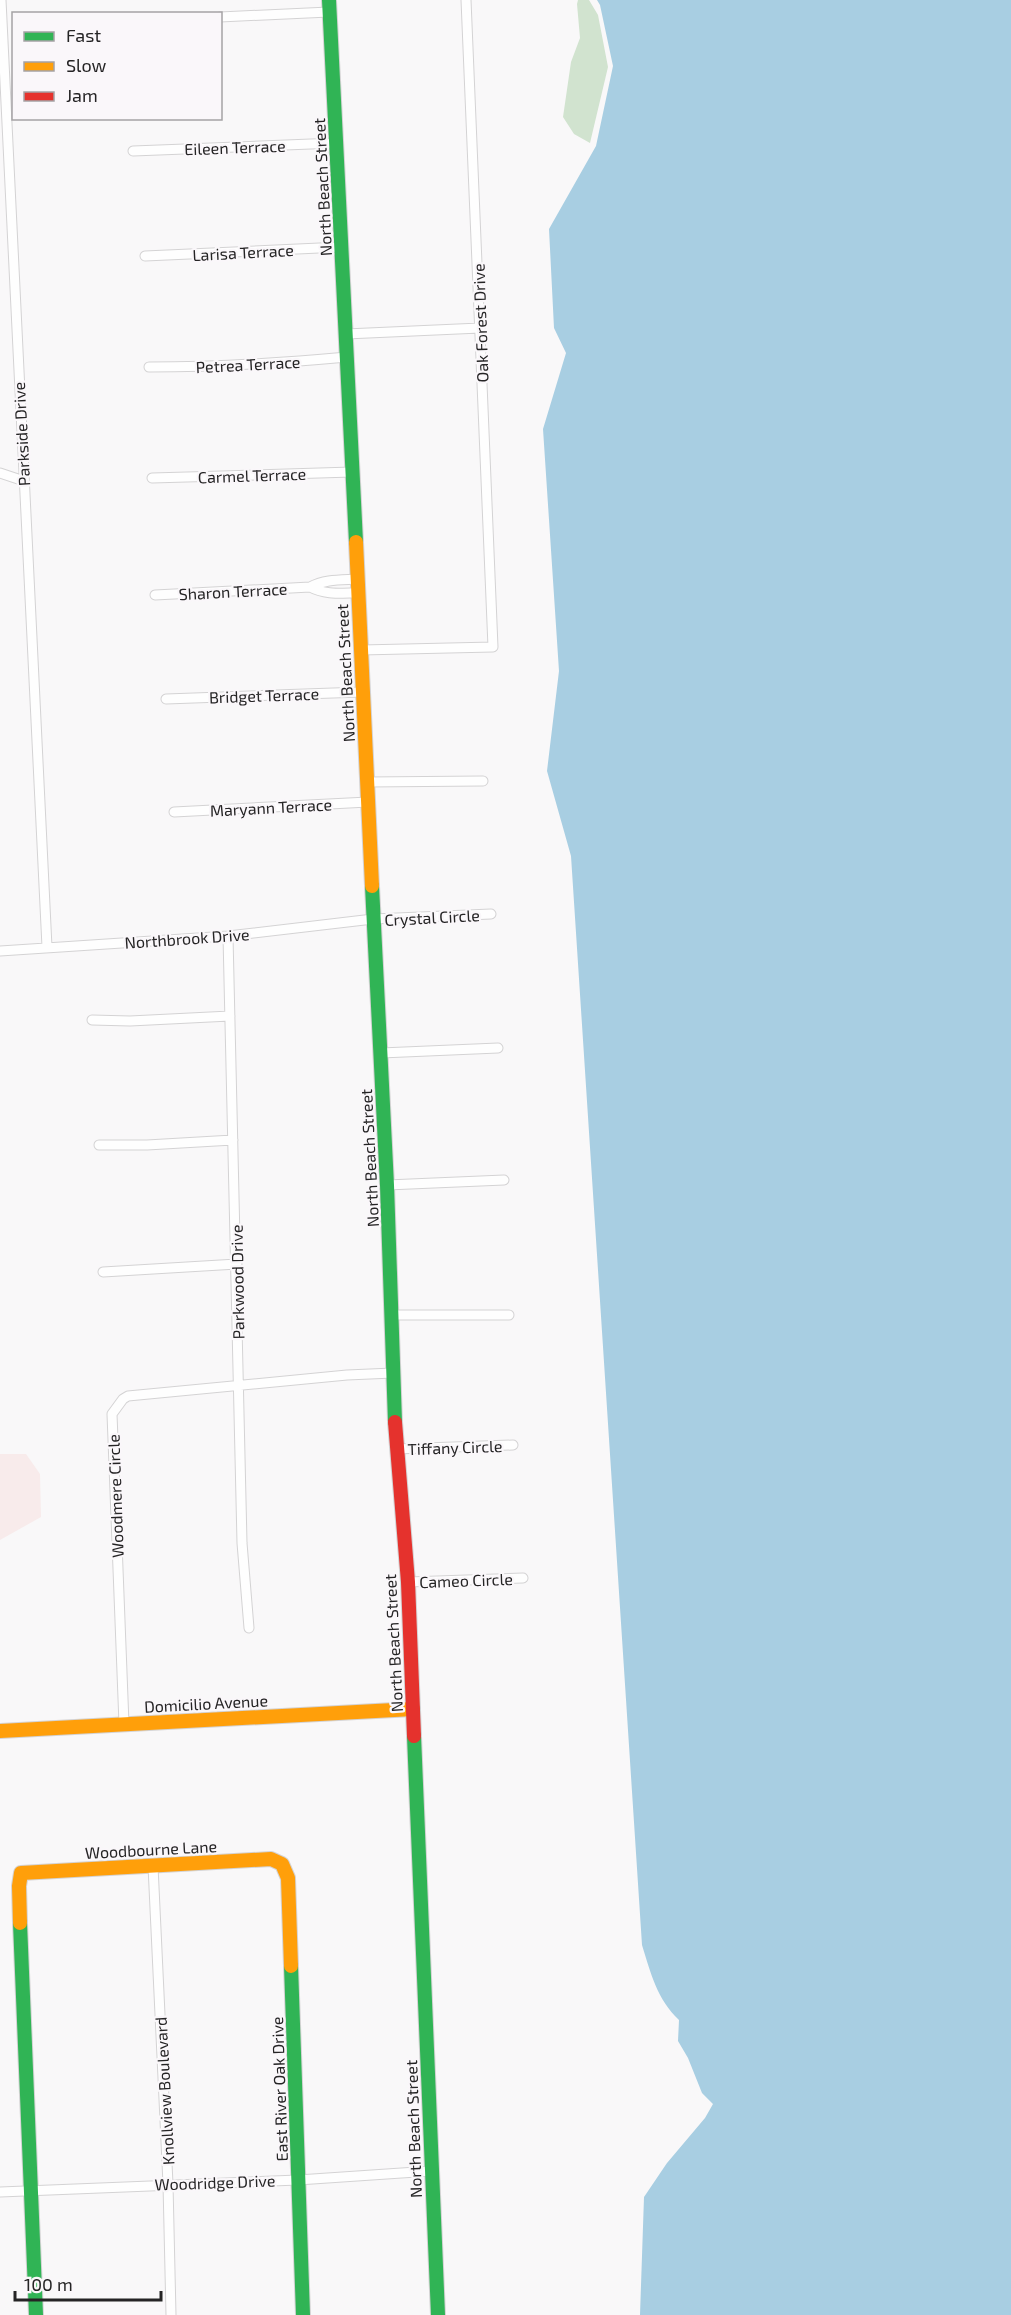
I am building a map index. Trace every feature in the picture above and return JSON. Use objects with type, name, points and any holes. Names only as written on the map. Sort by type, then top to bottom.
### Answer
[{"type":"street","name":"Parkside Drive","points":[[1,0],[4,135],[47,947]]},
{"type":"street","name":"Oak Forest Drive","points":[[361,650],[493,647],[466,0]]},
{"type":"street","points":[[222,17],[329,6]]},
{"type":"street","name":"North Beach Street","points":[[329,6],[381,1053],[396,1449],[408,1582],[438,2315]]},
{"type":"street","name":"Eileen Terrace","points":[[133,151],[336,143]]},
{"type":"street","name":"Larisa Terrace","points":[[145,256],[341,247]]},
{"type":"street","points":[[346,334],[480,328]]},
{"type":"street","name":"Petrea Terrace","points":[[149,367],[199,367],[347,357]]},
{"type":"street","name":"Carmel Terrace","points":[[152,478],[351,472]]},
{"type":"street","points":[[0,473],[24,481]]},
{"type":"street","name":"Sharon Terrace","points":[[156,595],[310,587],[318,591],[333,593],[358,586]]},
{"type":"street","name":"Bridget Terrace","points":[[166,699],[362,692]]},
{"type":"street","points":[[367,782],[483,781]]},
{"type":"street","name":"Maryann Terrace","points":[[174,812],[368,802]]},
{"type":"street","name":"Crystal Circle","points":[[373,919],[491,914]]},
{"type":"street","name":"Northbrook Drive","points":[[0,951],[228,936],[373,919]]},
{"type":"street","name":"Parkwood Drive","points":[[228,936],[242,1543],[249,1628]]},
{"type":"street","points":[[92,1020],[130,1021],[230,1016]]},
{"type":"street","points":[[381,1053],[498,1048]]},
{"type":"street","points":[[99,1145],[233,1140]]},
{"type":"street","points":[[387,1185],[504,1180]]},
{"type":"street","points":[[103,1272],[237,1264]]},
{"type":"street","points":[[391,1315],[509,1314]]},
{"type":"street","name":"Woodmere Circle","points":[[124,1724],[112,1414],[123,1399],[128,1396],[239,1385],[393,1373]]},
{"type":"street","name":"Tiffany Circle","points":[[396,1449],[513,1445]]},
{"type":"street","name":"Cameo Circle","points":[[408,1582],[524,1578]]},
{"type":"street","name":"Domicilio Avenue","points":[[0,1731],[413,1709]]},
{"type":"street","name":"Woodbourne Lane","points":[[32,2190],[19,1886],[21,1873],[271,1859],[282,1864]]},
{"type":"street","name":"East River Oak Drive","points":[[282,1864],[288,1878],[303,2315]]},
{"type":"street","name":"Knollview Boulevard","points":[[153,1866],[168,2184],[171,2315]]},
{"type":"street","name":"Woodridge Drive","points":[[0,2192],[298,2180],[431,2171]]},
{"type":"street","points":[[32,2190],[36,2315]]},
{"type":"shaded area","points":[[0,1454],[26,1454],[40,1474],[41,1517],[0,1540]]},
{"type":"green space","points":[[578,0],[589,0],[598,15],[608,67],[590,143],[574,134],[563,117],[571,62],[580,38]]},
{"type":"water","points":[[597,0],[1011,0],[1011,2315],[640,2315],[644,2197],[667,2163],[705,2118],[713,2104],[702,2093],[688,2058],[678,2041],[679,2020],[660,1995],[642,1945],[571,856],[547,771],[559,671],[543,429],[566,353],[554,328],[549,229],[596,146],[613,66]]},
{"type":"traffic: fast","points":[[329,0],[356,542]]},
{"type":"traffic: fast","points":[[372,886],[387,1185],[395,1422]]},
{"type":"traffic: fast","points":[[414,1736],[438,2315]]},
{"type":"traffic: fast","points":[[20,1923],[36,2315]]},
{"type":"traffic: fast","points":[[291,1966],[303,2315]]},
{"type":"traffic: slow","points":[[356,542],[372,886]]},
{"type":"traffic: slow","points":[[0,1731],[413,1709]]},
{"type":"traffic: slow","points":[[20,1923],[21,1873],[271,1859],[282,1864],[288,1878],[291,1966]]},
{"type":"traffic: jam","points":[[395,1422],[408,1582],[414,1736]]}]
